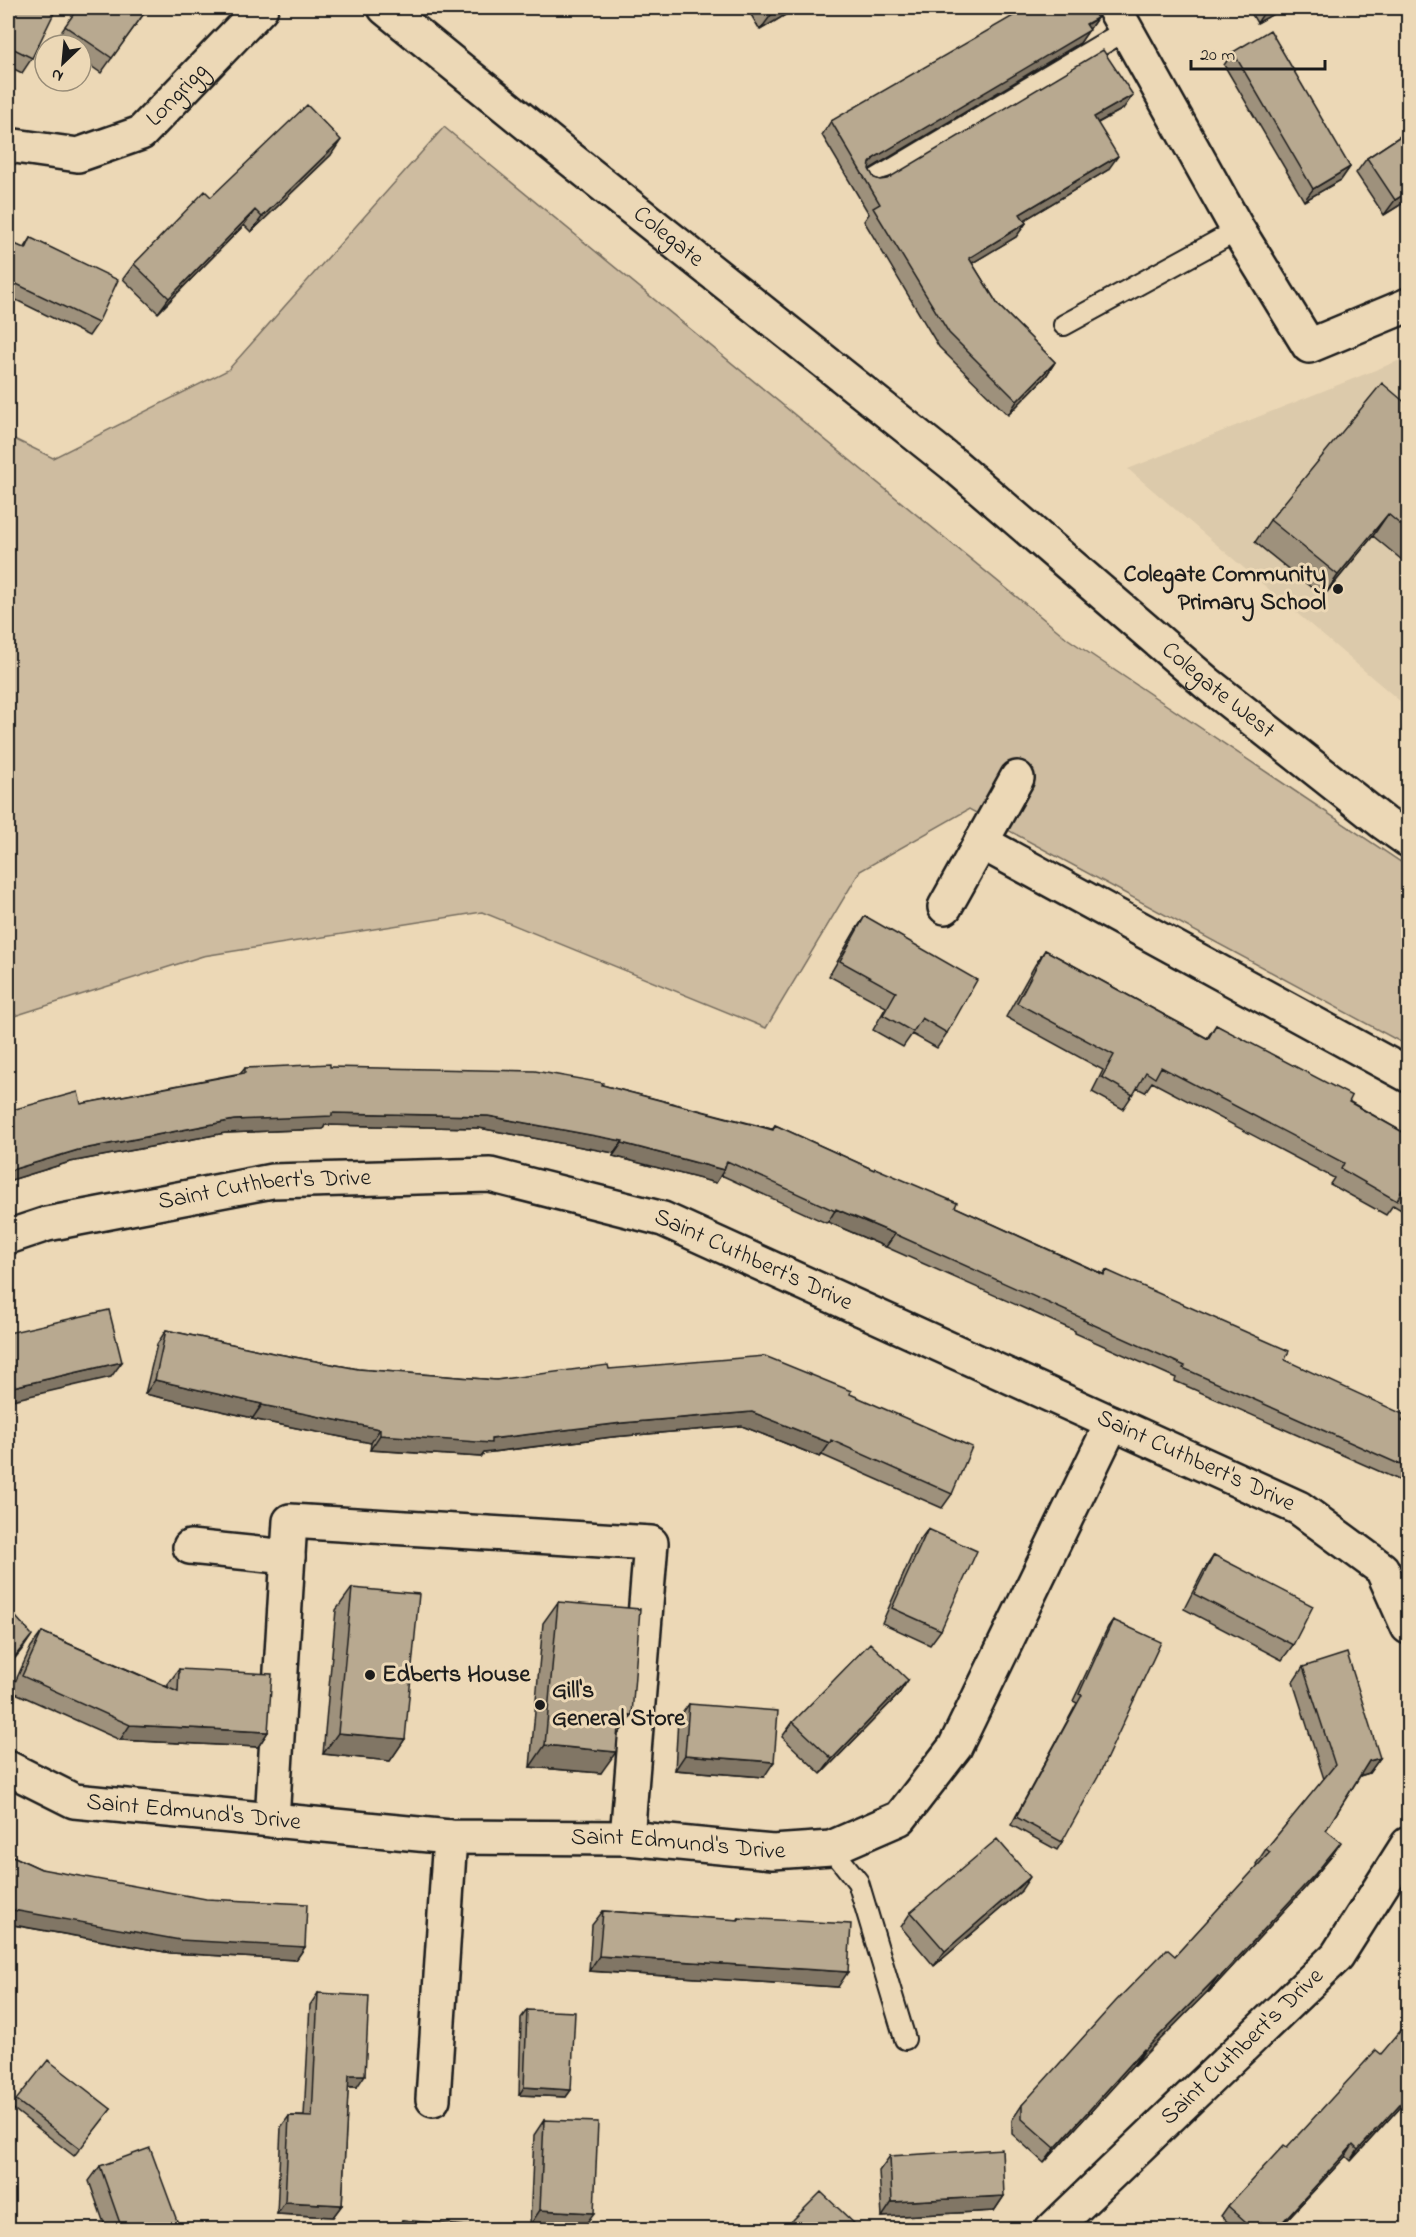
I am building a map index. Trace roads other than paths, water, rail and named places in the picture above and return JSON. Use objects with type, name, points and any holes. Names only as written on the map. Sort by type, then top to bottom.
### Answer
[{"type":"street","name":"Longrigg","points":[[8,145],[78,155],[141,133],[261,8]]},
{"type":"street","name":"Colegate","points":[[385,8],[953,464]]},
{"type":"street","points":[[1120,19],[1238,230],[1309,346],[1408,304]]},
{"type":"street","name":"Colegate West","points":[[953,464],[1208,684],[1383,823],[1408,840]]},
{"type":"street","points":[[945,907],[1017,778]]},
{"type":"street","points":[[981,842],[1408,1074]]},
{"type":"street","name":"Saint Cuthbert's Drive","points":[[8,1237],[47,1224],[272,1182],[490,1175],[663,1219],[1299,1508],[1382,1569],[1408,1628]]},
{"type":"street","name":"Saint Edmund's Drive","points":[[8,1768],[74,1801],[272,1821],[450,1837],[627,1838],[773,1852],[831,1848],[900,1818],[955,1748],[1112,1423]]},
{"type":"street","points":[[272,1821],[290,1521],[651,1543],[627,1838]]},
{"type":"street","points":[[190,1547],[288,1557]]},
{"type":"street","points":[[432,2099],[450,1837]]},
{"type":"street","name":"Saint Cuthbert's Drive","points":[[1052,2229],[1337,1956],[1408,1844]]},
{"type":"lane","points":[[871,182],[1120,19]]},
{"type":"lane","points":[[1064,325],[1238,230]]},
{"type":"lane","points":[[831,1848],[858,1882],[905,2039]]},
{"type":"place","name":"Colegate Community Primary School","points":[[1338,589]]},
{"type":"place","name":"Edberts House","points":[[370,1675]]},
{"type":"place","name":"Gill's General Store","points":[[540,1705]]}]
